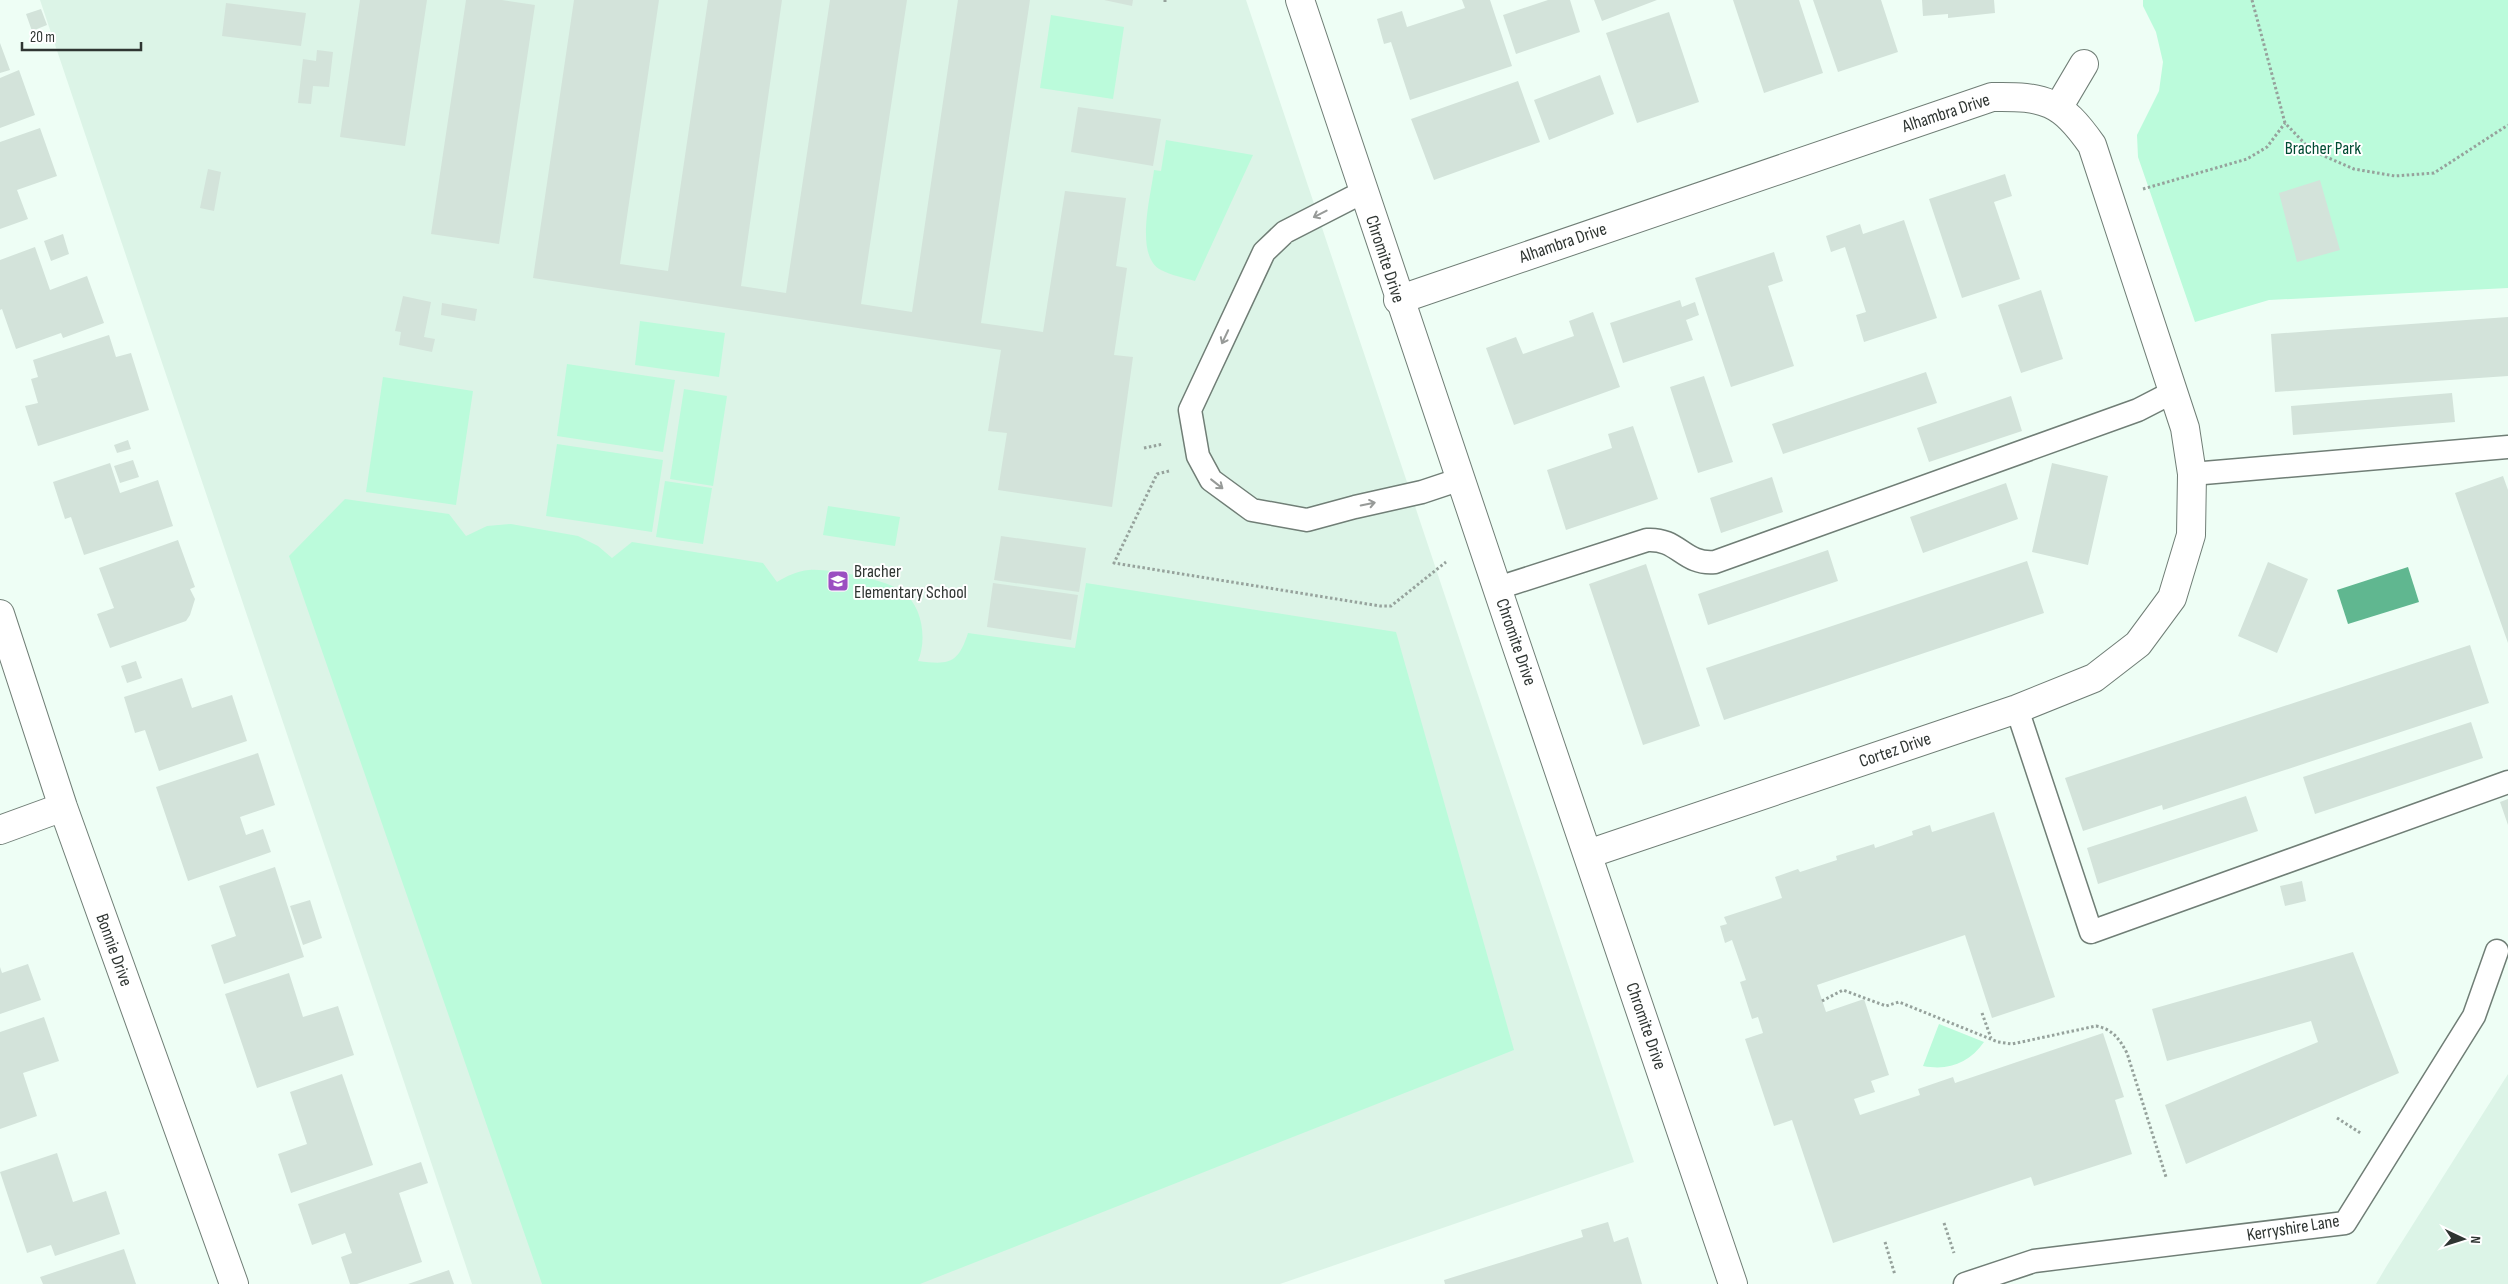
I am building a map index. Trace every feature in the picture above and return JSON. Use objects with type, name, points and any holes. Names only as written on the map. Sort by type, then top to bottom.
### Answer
[{"type":"street","name":"Chromite Drive","points":[[1300,0],[1398,300],[1461,479],[1733,1284]]},
{"type":"street","points":[[2058,108],[2084,64]]},
{"type":"street","name":"Alhambra Drive","points":[[1398,300],[1992,97],[2026,96],[2058,108],[2074,119],[2092,145],[2185,428],[2192,474],[2191,535],[2172,598]]},
{"type":"street","name":"Cortez Drive","points":[[1588,854],[2018,709],[2094,678],[2138,644],[2172,598]]},
{"type":"street","name":"Bonnie Drive","points":[[0,614],[63,807],[234,1284]]},
{"type":"street","points":[[0,830],[63,807]]},
{"type":"lane","points":[[1363,192],[1285,232],[1264,252],[1190,410],[1198,456],[1211,480],[1252,510],[1308,520],[1422,492],[1461,479]]},
{"type":"lane","points":[[1498,588],[1646,540],[1669,542],[1689,558],[1702,563],[1715,562],[2138,410],[2173,392]]},
{"type":"lane","points":[[2192,474],[2508,448]]},
{"type":"lane","points":[[2018,709],[2091,932],[2508,782]]},
{"type":"lane","name":"Kerryshire Lane","points":[[1965,1284],[2034,1261],[2345,1223],[2474,1016],[2498,950]]},
{"type":"path","points":[[2252,0],[2286,123],[2308,147],[2324,156],[2354,170],[2395,176],[2434,173],[2508,125]]},
{"type":"path","points":[[2109,200],[2247,159],[2267,147],[2286,123]]},
{"type":"path","points":[[1157,474],[1114,563],[1380,606],[1391,606],[1446,562]]},
{"type":"path","points":[[1822,1001],[1843,990],[1886,1006],[1899,1002],[1991,1038],[2012,1044],[2096,1026],[2106,1028],[2118,1038],[2127,1053],[2166,1177]]},
{"type":"path","points":[[1982,1013],[1991,1038]]},
{"type":"path","points":[[2337,1118],[2369,1138]]},
{"type":"path","points":[[1944,1223],[1956,1258]]},
{"type":"path","points":[[1885,1242],[1896,1274]]},
{"type":"shaded area","name":"Bracher Elementary School","points":[[40,0],[1246,0],[1634,1162],[1280,1284],[472,1284]]},
{"type":"shaded area","points":[[2408,567],[2419,602],[2348,624],[2337,590]]},
{"type":"shaded area","points":[[2508,1074],[2508,1284],[2376,1284],[2386,1267]]},
{"type":"green space","name":"Bracher Park","points":[[2143,0],[2508,0],[2508,288],[2269,300],[2195,322],[2138,157],[2137,135],[2159,91],[2163,62],[2156,32],[2143,6]]},
{"type":"green space","points":[[1051,15],[1124,27],[1113,99],[1040,88]]},
{"type":"green space","points":[[1166,140],[1253,155],[1195,281],[1161,270],[1153,263],[1148,252],[1146,225],[1154,170],[1161,171]]},
{"type":"green space","points":[[640,321],[725,333],[719,377],[635,365]]},
{"type":"green space","points":[[567,364],[675,380],[663,452],[557,436]]},
{"type":"green space","points":[[383,377],[473,391],[456,505],[366,492]]},
{"type":"green space","points":[[684,389],[727,396],[713,486],[670,479]]},
{"type":"green space","points":[[557,444],[663,460],[652,532],[546,516]]},
{"type":"green space","points":[[665,481],[712,488],[703,544],[656,537]]},
{"type":"green space","points":[[345,499],[449,514],[466,536],[487,526],[511,524],[578,536],[598,546],[612,558],[632,542],[763,563],[777,582],[800,571],[809,570],[829,571],[871,579],[902,591],[915,605],[919,614],[922,634],[921,653],[918,661],[937,663],[951,660],[960,651],[968,633],[1075,648],[1086,583],[1396,632],[1514,1050],[920,1284],[542,1284],[289,556]]},
{"type":"green space","points":[[828,506],[900,517],[895,546],[823,535]]},
{"type":"green space","points":[[1939,1024],[1984,1042],[1972,1055],[1958,1064],[1941,1067],[1923,1066]]},
{"type":"building","points":[[360,0],[427,0],[405,146],[340,137]]},
{"type":"building","points":[[466,0],[502,0],[535,5],[499,244],[431,234]]},
{"type":"building","points":[[574,0],[659,0],[620,264],[668,271],[708,0],[782,0],[741,286],[786,293],[830,0],[907,0],[861,304],[912,312],[958,0],[1030,0],[981,323],[1043,332],[1065,191],[1126,198],[1116,266],[1127,268],[1114,355],[1133,357],[1112,507],[998,490],[1007,433],[988,431],[1001,350],[533,278]]},
{"type":"building","points":[[1104,0],[1133,0],[1132,6]]},
{"type":"building","points":[[1462,0],[1490,0],[1512,66],[1410,100],[1391,42],[1384,44],[1377,19],[1402,11],[1407,27],[1465,8]]},
{"type":"building","points":[[1548,0],[1570,0],[1580,32],[1516,54],[1503,15]]},
{"type":"building","points":[[1594,0],[1657,0],[1602,21]]},
{"type":"building","points":[[1733,0],[1799,0],[1823,73],[1764,93]]},
{"type":"building","points":[[1813,0],[1881,0],[1898,52],[1838,72]]},
{"type":"building","points":[[1922,0],[1994,0],[1995,13],[1948,18],[1948,14],[1923,16]]},
{"type":"building","points":[[226,3],[306,13],[301,46],[222,36]]},
{"type":"building","points":[[41,9],[47,25],[32,31],[26,14]]},
{"type":"building","points":[[1669,12],[1699,102],[1637,123],[1606,33]]},
{"type":"building","points":[[0,43],[10,70],[0,73]]},
{"type":"building","points":[[317,50],[333,52],[329,87],[313,86],[311,104],[298,103],[303,59],[316,61]]},
{"type":"building","points":[[19,70],[35,115],[0,128],[0,78]]},
{"type":"building","points":[[1600,75],[1614,114],[1549,140],[1534,100]]},
{"type":"building","points":[[1518,81],[1540,142],[1434,180],[1411,119]]},
{"type":"building","points":[[1078,107],[1161,119],[1153,166],[1071,152]]},
{"type":"building","points":[[40,128],[57,176],[17,190],[28,219],[0,229],[0,142]]},
{"type":"building","points":[[208,169],[221,172],[214,211],[200,208]]},
{"type":"building","points":[[2005,174],[2012,196],[1994,202],[2020,279],[1962,298],[1929,199]]},
{"type":"building","points":[[2320,180],[2340,250],[2297,262],[2279,193]]},
{"type":"building","points":[[1904,220],[1937,318],[1864,342],[1856,315],[1866,312],[1845,247],[1831,252],[1826,236],[1860,224],[1863,234]]},
{"type":"building","points":[[63,234],[69,254],[51,261],[44,241]]},
{"type":"building","points":[[35,247],[50,290],[87,276],[104,323],[63,338],[61,333],[16,349],[2,309],[0,310],[0,260]]},
{"type":"building","points":[[1774,252],[1783,281],[1768,286],[1794,366],[1731,387],[1695,278]]},
{"type":"building","points":[[2041,290],[2063,359],[2021,373],[1998,305]]},
{"type":"building","points":[[403,296],[431,302],[424,337],[435,339],[432,352],[399,345],[401,332],[395,331]]},
{"type":"building","points":[[1680,300],[1682,307],[1695,302],[1699,315],[1686,320],[1693,340],[1623,363],[1610,323]]},
{"type":"building","points":[[442,303],[477,309],[475,321],[441,315]]},
{"type":"building","points":[[1593,312],[1620,387],[1514,425],[1486,348],[1516,337],[1523,354],[1574,336],[1569,321]]},
{"type":"building","points":[[2508,317],[2508,376],[2275,392],[2271,334]]},
{"type":"building","points":[[109,335],[116,357],[131,353],[149,410],[38,446],[25,406],[38,403],[31,379],[38,377],[33,360]]},
{"type":"building","points":[[1926,372],[1937,403],[1783,454],[1772,424]]},
{"type":"building","points":[[1704,376],[1733,462],[1698,473],[1670,387]]},
{"type":"building","points":[[2452,393],[2455,422],[2293,435],[2291,406]]},
{"type":"building","points":[[2011,396],[2022,431],[1929,462],[1917,428]]},
{"type":"building","points":[[1633,426],[1658,499],[1566,530],[1547,470],[1612,448],[1608,434]]},
{"type":"building","points":[[128,440],[131,449],[117,453],[114,445]]},
{"type":"building","points":[[133,460],[139,477],[120,483],[114,466]]},
{"type":"building","points":[[110,463],[120,493],[158,480],[173,526],[84,555],[71,517],[65,519],[53,482]]},
{"type":"building","points":[[2052,463],[2108,476],[2088,565],[2032,552]]},
{"type":"building","points":[[2503,476],[2508,490],[2508,643],[2455,493]]},
{"type":"building","points":[[1772,477],[1783,512],[1721,533],[1710,498]]},
{"type":"building","points":[[2006,483],[2018,519],[1923,553],[1910,517]]},
{"type":"building","points":[[1001,536],[1086,548],[1079,592],[994,580]]},
{"type":"building","points":[[178,540],[195,587],[190,589],[195,599],[190,615],[186,621],[110,648],[97,614],[114,608],[99,568]]},
{"type":"building","points":[[1828,550],[1838,581],[1708,625],[1698,594]]},
{"type":"building","points":[[2027,561],[2044,613],[1724,720],[1706,668]]},
{"type":"building","points":[[2268,562],[2308,579],[2277,653],[2238,636]]},
{"type":"building","points":[[1646,564],[1700,726],[1643,745],[1589,584]]},
{"type":"building","points":[[993,583],[1078,595],[1071,640],[987,627]]},
{"type":"building","points":[[2470,645],[2489,703],[2163,810],[2162,805],[2083,831],[2065,778]]},
{"type":"building","points":[[136,661],[142,678],[127,683],[121,666]]},
{"type":"building","points":[[182,678],[192,708],[232,695],[247,741],[159,771],[145,730],[135,733],[124,697]]},
{"type":"building","points":[[2471,722],[2483,758],[2315,814],[2303,777]]},
{"type":"building","points":[[258,753],[275,805],[240,817],[246,835],[263,829],[271,852],[188,881],[156,787]]},
{"type":"building","points":[[2246,796],[2258,831],[2098,884],[2087,848]]},
{"type":"building","points":[[2508,799],[2508,825],[2500,802]]},
{"type":"building","points":[[1994,812],[2055,997],[1992,1018],[1965,935],[1817,985],[1826,1012],[1864,999],[1889,1075],[1871,1081],[1875,1092],[1854,1099],[1860,1115],[1920,1095],[1918,1089],[1953,1077],[1955,1083],[2103,1033],[2124,1097],[2115,1100],[2132,1154],[2034,1186],[2031,1177],[1833,1243],[1792,1120],[1774,1126],[1745,1039],[1763,1033],[1758,1017],[1752,1019],[1740,982],[1746,980],[1732,940],[1725,943],[1720,926],[1727,924],[1724,917],[1782,898],[1775,877],[1798,869],[1800,872],[1837,860],[1836,856],[1874,844],[1875,848],[1913,835],[1912,831],[1930,825],[1932,832]]},
{"type":"building","points":[[275,867],[304,957],[224,984],[211,945],[236,936],[219,886]]},
{"type":"building","points":[[2302,881],[2306,901],[2285,906],[2280,886]]},
{"type":"building","points":[[310,900],[322,938],[303,945],[290,906]]},
{"type":"building","points":[[2353,952],[2399,1073],[2186,1164],[2165,1105],[2318,1042],[2311,1021],[2167,1061],[2152,1009]]},
{"type":"building","points":[[28,964],[41,1000],[0,1014],[0,967],[2,973]]},
{"type":"building","points":[[289,973],[303,1017],[338,1006],[354,1055],[257,1088],[225,994]]},
{"type":"building","points":[[44,1017],[59,1061],[23,1073],[37,1116],[0,1129],[0,1032]]},
{"type":"building","points":[[342,1074],[373,1165],[291,1193],[278,1154],[307,1144],[290,1092]]},
{"type":"building","points":[[57,1153],[73,1202],[106,1191],[120,1234],[55,1256],[51,1245],[27,1253],[0,1172]]},
{"type":"building","points":[[421,1162],[428,1183],[399,1193],[422,1262],[357,1284],[350,1284],[341,1257],[352,1253],[345,1233],[312,1245],[298,1204]]},
{"type":"building","points":[[1608,1222],[1614,1242],[1628,1237],[1642,1284],[1445,1284],[1444,1280],[1583,1237],[1581,1230]]},
{"type":"building","points":[[124,1249],[136,1284],[43,1284],[40,1277]]},
{"type":"building","points":[[449,1270],[454,1284],[408,1284]]},
{"type":"place","name":"Bracher Elementary School","points":[[838,581]]}]
